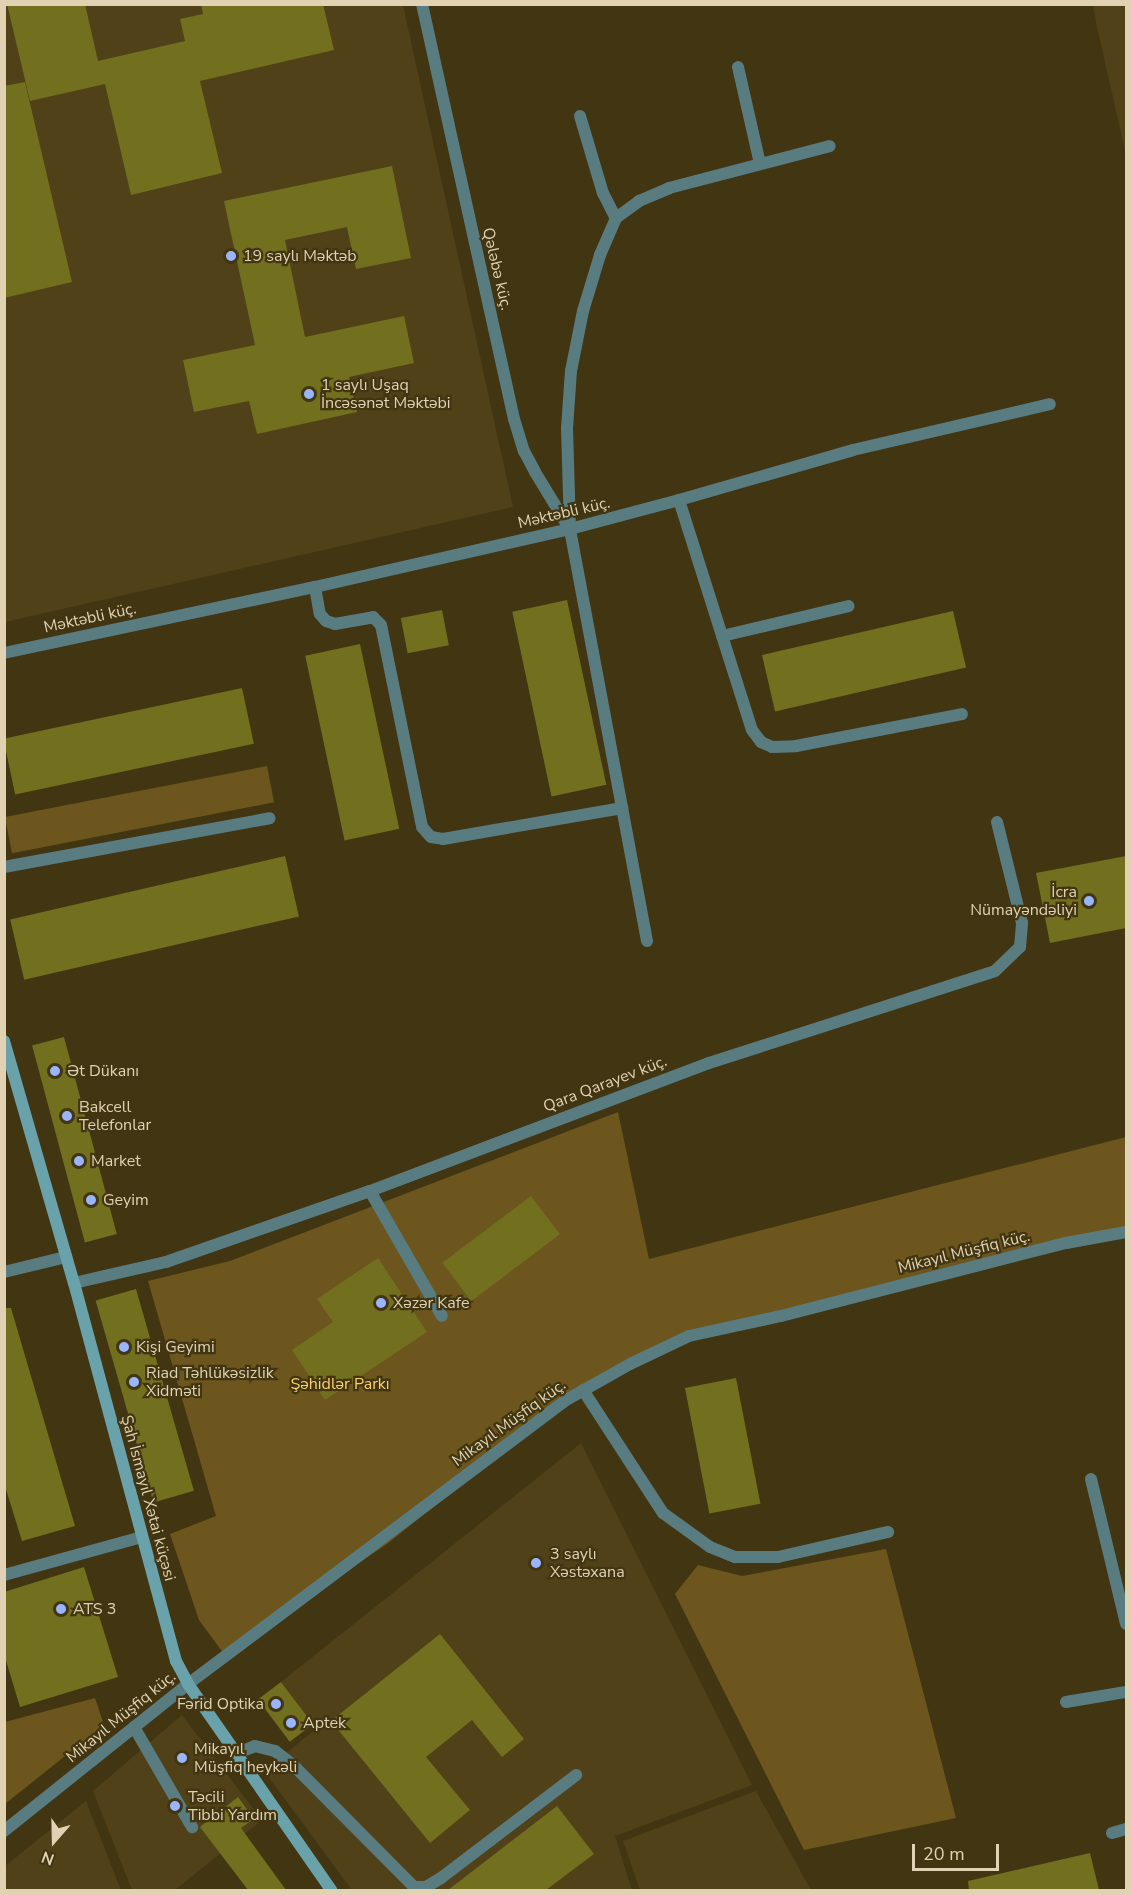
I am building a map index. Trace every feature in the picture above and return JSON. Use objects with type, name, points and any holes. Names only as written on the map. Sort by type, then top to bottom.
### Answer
[{"type":"street","name":"Qələbə küç.","points":[[422,4],[514,419],[524,451],[570,529]]},
{"type":"street","points":[[738,67],[760,164]]},
{"type":"street","points":[[580,117],[603,193],[616,218]]},
{"type":"street","points":[[647,941],[570,529],[567,428],[571,371],[583,310],[600,255],[616,218],[639,201],[669,188],[830,146]]},
{"type":"street","name":"Məktəbli küç.","points":[[4,653],[315,587],[570,529],[864,448],[1050,404]]},
{"type":"street","points":[[680,500],[752,730],[761,742],[772,747],[796,746],[962,714]]},
{"type":"street","points":[[315,587],[320,614],[326,621],[335,624],[373,617],[381,625],[422,827],[431,837],[442,839],[622,808]]},
{"type":"street","points":[[722,636],[849,606]]},
{"type":"street","points":[[4,867],[270,818]]},
{"type":"street","name":"Qara Qarayev küç.","points":[[74,1283],[166,1262],[370,1191],[709,1063],[995,972],[1020,947],[1022,922],[997,822]]},
{"type":"street","name":"Şah İsmayıl Xətai küçəsi","points":[[4,1041],[74,1283],[176,1661],[188,1684],[331,1890]]},
{"type":"street","points":[[370,1191],[442,1316]]},
{"type":"street","name":"Mikayıl Müşfiq küç.","points":[[4,1831],[188,1684],[583,1390],[630,1364],[689,1336],[780,1316],[1066,1243],[1126,1232]]},
{"type":"street","points":[[4,1272],[66,1257]]},
{"type":"street","points":[[583,1390],[663,1513],[710,1547],[735,1557],[778,1557],[888,1532]]},
{"type":"street","points":[[1091,1479],[1126,1624]]},
{"type":"street","points":[[4,1575],[142,1537]]},
{"type":"street","points":[[1066,1702],[1126,1692]]},
{"type":"street","points":[[134,1727],[192,1827]]},
{"type":"street","points":[[237,1753],[255,1746],[275,1751],[294,1767],[414,1887],[426,1887],[441,1878],[576,1774]]},
{"type":"street","points":[[1112,1833],[1126,1830]]},
{"type":"shaded area","name":"19 saylı Məktəb","points":[[4,5],[403,5],[513,507],[5,622]]},
{"type":"shaded area","points":[[1093,5],[1126,5],[1126,155],[1097,27]]},
{"type":"shaded area","name":"3 saylı Xəstəxana","points":[[581,1443],[752,1785],[615,1836],[632,1890],[352,1890],[264,1771],[316,1729],[281,1682]]},
{"type":"shaded area","name":"Təcili Tibbi Yardım","points":[[182,1715],[262,1820],[175,1890],[132,1890],[93,1791]]},
{"type":"shaded area","points":[[756,1791],[811,1890],[640,1890],[623,1841]]},
{"type":"shaded area","points":[[86,1801],[121,1890],[5,1890],[5,1866]]},
{"type":"green space","points":[[267,766],[274,802],[12,853],[5,817]]},
{"type":"green space","name":"Şəhidlər Parkı","points":[[618,1112],[649,1259],[1126,1137],[1126,1232],[689,1336],[568,1399],[387,1544],[224,1654],[199,1620],[170,1534],[216,1516],[148,1281],[230,1261]]},
{"type":"green space","points":[[886,1549],[956,1818],[804,1850],[675,1594],[698,1565],[742,1576]]},
{"type":"green space","points":[[95,1698],[104,1725],[5,1804],[5,1722]]},
{"type":"building","points":[[7,4],[85,4],[98,61],[185,41],[180,19],[203,14],[201,4],[323,4],[334,50],[200,81],[222,173],[131,195],[105,84],[30,101]]},
{"type":"building","points":[[25,82],[72,282],[4,298],[4,86]]},
{"type":"building","points":[[392,166],[411,258],[356,269],[347,227],[285,240],[305,337],[404,316],[414,363],[349,377],[357,412],[257,434],[249,401],[194,412],[183,360],[255,345],[224,201]]},
{"type":"building","points":[[567,600],[606,785],[552,797],[512,612]]},
{"type":"building","points":[[442,610],[449,645],[408,653],[401,618]]},
{"type":"building","points":[[953,611],[966,668],[775,712],[762,655]]},
{"type":"building","points":[[360,644],[399,829],[345,841],[305,656]]},
{"type":"building","points":[[242,688],[254,744],[15,794],[4,739]]},
{"type":"building","points":[[285,856],[299,916],[24,980],[10,919]]},
{"type":"building","points":[[1126,856],[1126,928],[1050,943],[1036,873]]},
{"type":"building","points":[[64,1037],[117,1234],[85,1243],[32,1046]]},
{"type":"building","points":[[531,1196],[560,1234],[471,1301],[442,1263]]},
{"type":"building","points":[[378,1258],[427,1332],[325,1400],[292,1350],[333,1322],[317,1299]]},
{"type":"building","points":[[136,1289],[194,1491],[154,1502],[96,1301]]},
{"type":"building","points":[[4,1308],[11,1308],[75,1526],[22,1541],[4,1483]]},
{"type":"building","points":[[736,1378],[760,1504],[709,1514],[685,1388]]},
{"type":"building","points":[[84,1567],[118,1677],[20,1707],[4,1654],[4,1592]]},
{"type":"building","points":[[440,1634],[524,1739],[502,1757],[472,1720],[426,1757],[470,1810],[430,1843],[331,1721]]},
{"type":"building","points":[[281,1682],[313,1724],[290,1742],[258,1699]]},
{"type":"building","points":[[238,1797],[254,1819],[241,1828],[286,1890],[248,1890],[200,1827]]},
{"type":"building","points":[[557,1806],[594,1854],[546,1890],[448,1890]]},
{"type":"building","points":[[1090,1853],[1099,1890],[969,1890],[968,1881]]},
{"type":"place","name":"19 saylı Məktəb","points":[[231,256]]},
{"type":"place","name":"1 saylı Uşaq İncəsənət Məktəbi","points":[[309,394]]},
{"type":"place","name":"İcra Nümayəndəliyi","points":[[1089,901]]},
{"type":"place","name":"Ət Dükanı","points":[[55,1071]]},
{"type":"place","name":"Bakcell Telefonlar","points":[[67,1116]]},
{"type":"place","name":"Market","points":[[79,1161]]},
{"type":"place","name":"Geyim","points":[[91,1200]]},
{"type":"place","name":"Xəzər Kafe","points":[[381,1303]]},
{"type":"place","name":"Kişi Geyimi","points":[[124,1347]]},
{"type":"place","name":"Riad Təhlükəsizlik Xidməti","points":[[134,1382]]},
{"type":"place","name":"3 saylı Xəstəxana","points":[[536,1563]]},
{"type":"place","name":"ATS 3","points":[[61,1609]]},
{"type":"place","name":"Fərid Optika","points":[[276,1704]]},
{"type":"place","name":"Aptek","points":[[291,1723]]},
{"type":"place","name":"Mikayıl Müşfiq heykəli","points":[[182,1758]]},
{"type":"place","name":"Təcili Tibbi Yardım","points":[[175,1806]]}]
